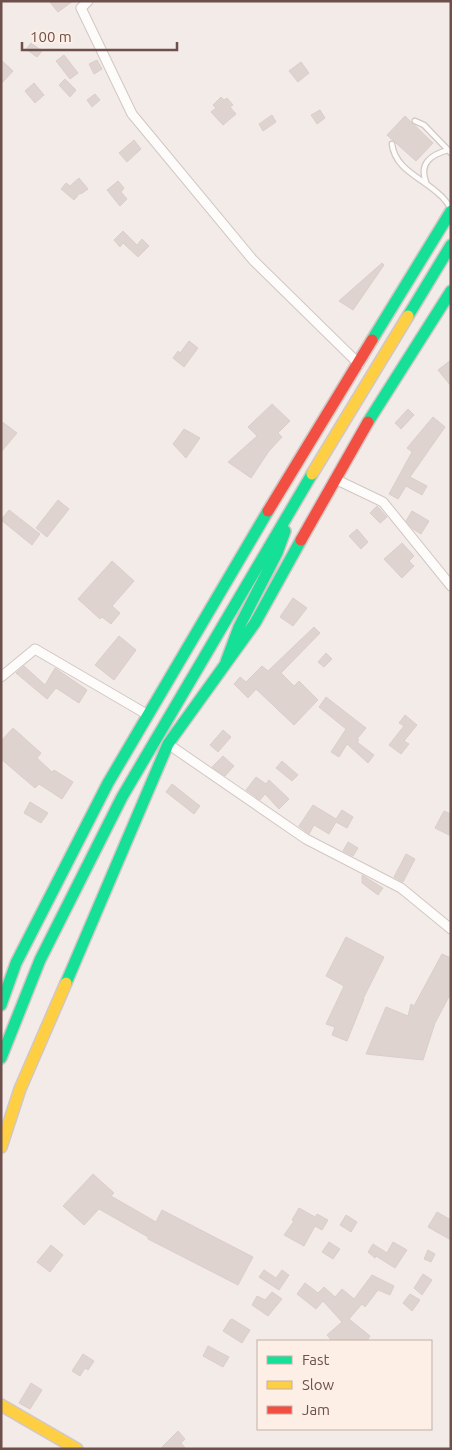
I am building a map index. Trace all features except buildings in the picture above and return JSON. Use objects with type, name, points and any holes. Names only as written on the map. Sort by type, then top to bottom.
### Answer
[{"type":"main road","points":[[1,1005],[16,963],[108,783],[240,557],[451,210]]},
{"type":"main road","points":[[1,1058],[40,960],[122,796],[295,501],[451,245]]},
{"type":"main road","points":[[1,1147],[20,1089],[168,744],[254,623],[361,433],[451,291]]},
{"type":"main road","points":[[226,662],[239,627],[277,553],[295,501]]},
{"type":"main road","points":[[1,1405],[38,1424],[77,1449]]},
{"type":"street","points":[[88,1],[79,5],[132,114],[253,260],[359,364]]},
{"type":"street","points":[[335,479],[382,502],[451,586]]},
{"type":"street","points":[[1,677],[35,649],[148,715]]},
{"type":"street","points":[[168,744],[306,839],[401,888],[451,929]]},
{"type":"lane","points":[[415,121],[424,124],[449,152],[433,156],[426,163],[423,174],[427,184]]},
{"type":"lane","points":[[392,144],[393,152],[401,166],[441,195],[451,210]]},
{"type":"traffic: fast","points":[[372,340],[451,211]]},
{"type":"traffic: fast","points":[[408,316],[451,245]]},
{"type":"traffic: fast","points":[[368,422],[451,291]]},
{"type":"traffic: fast","points":[[1,1058],[40,960],[122,797],[312,474]]},
{"type":"traffic: fast","points":[[1,1005],[16,963],[108,783],[268,511]]},
{"type":"traffic: fast","points":[[226,662],[239,627],[277,553],[285,531]]},
{"type":"traffic: fast","points":[[66,983],[168,744],[255,623],[301,540]]},
{"type":"traffic: slow","points":[[312,474],[408,316]]},
{"type":"traffic: slow","points":[[1,1147],[20,1089],[66,983]]},
{"type":"traffic: slow","points":[[1,1405],[77,1449]]},
{"type":"traffic: jam","points":[[268,511],[372,340]]},
{"type":"traffic: jam","points":[[301,540],[368,422]]}]
